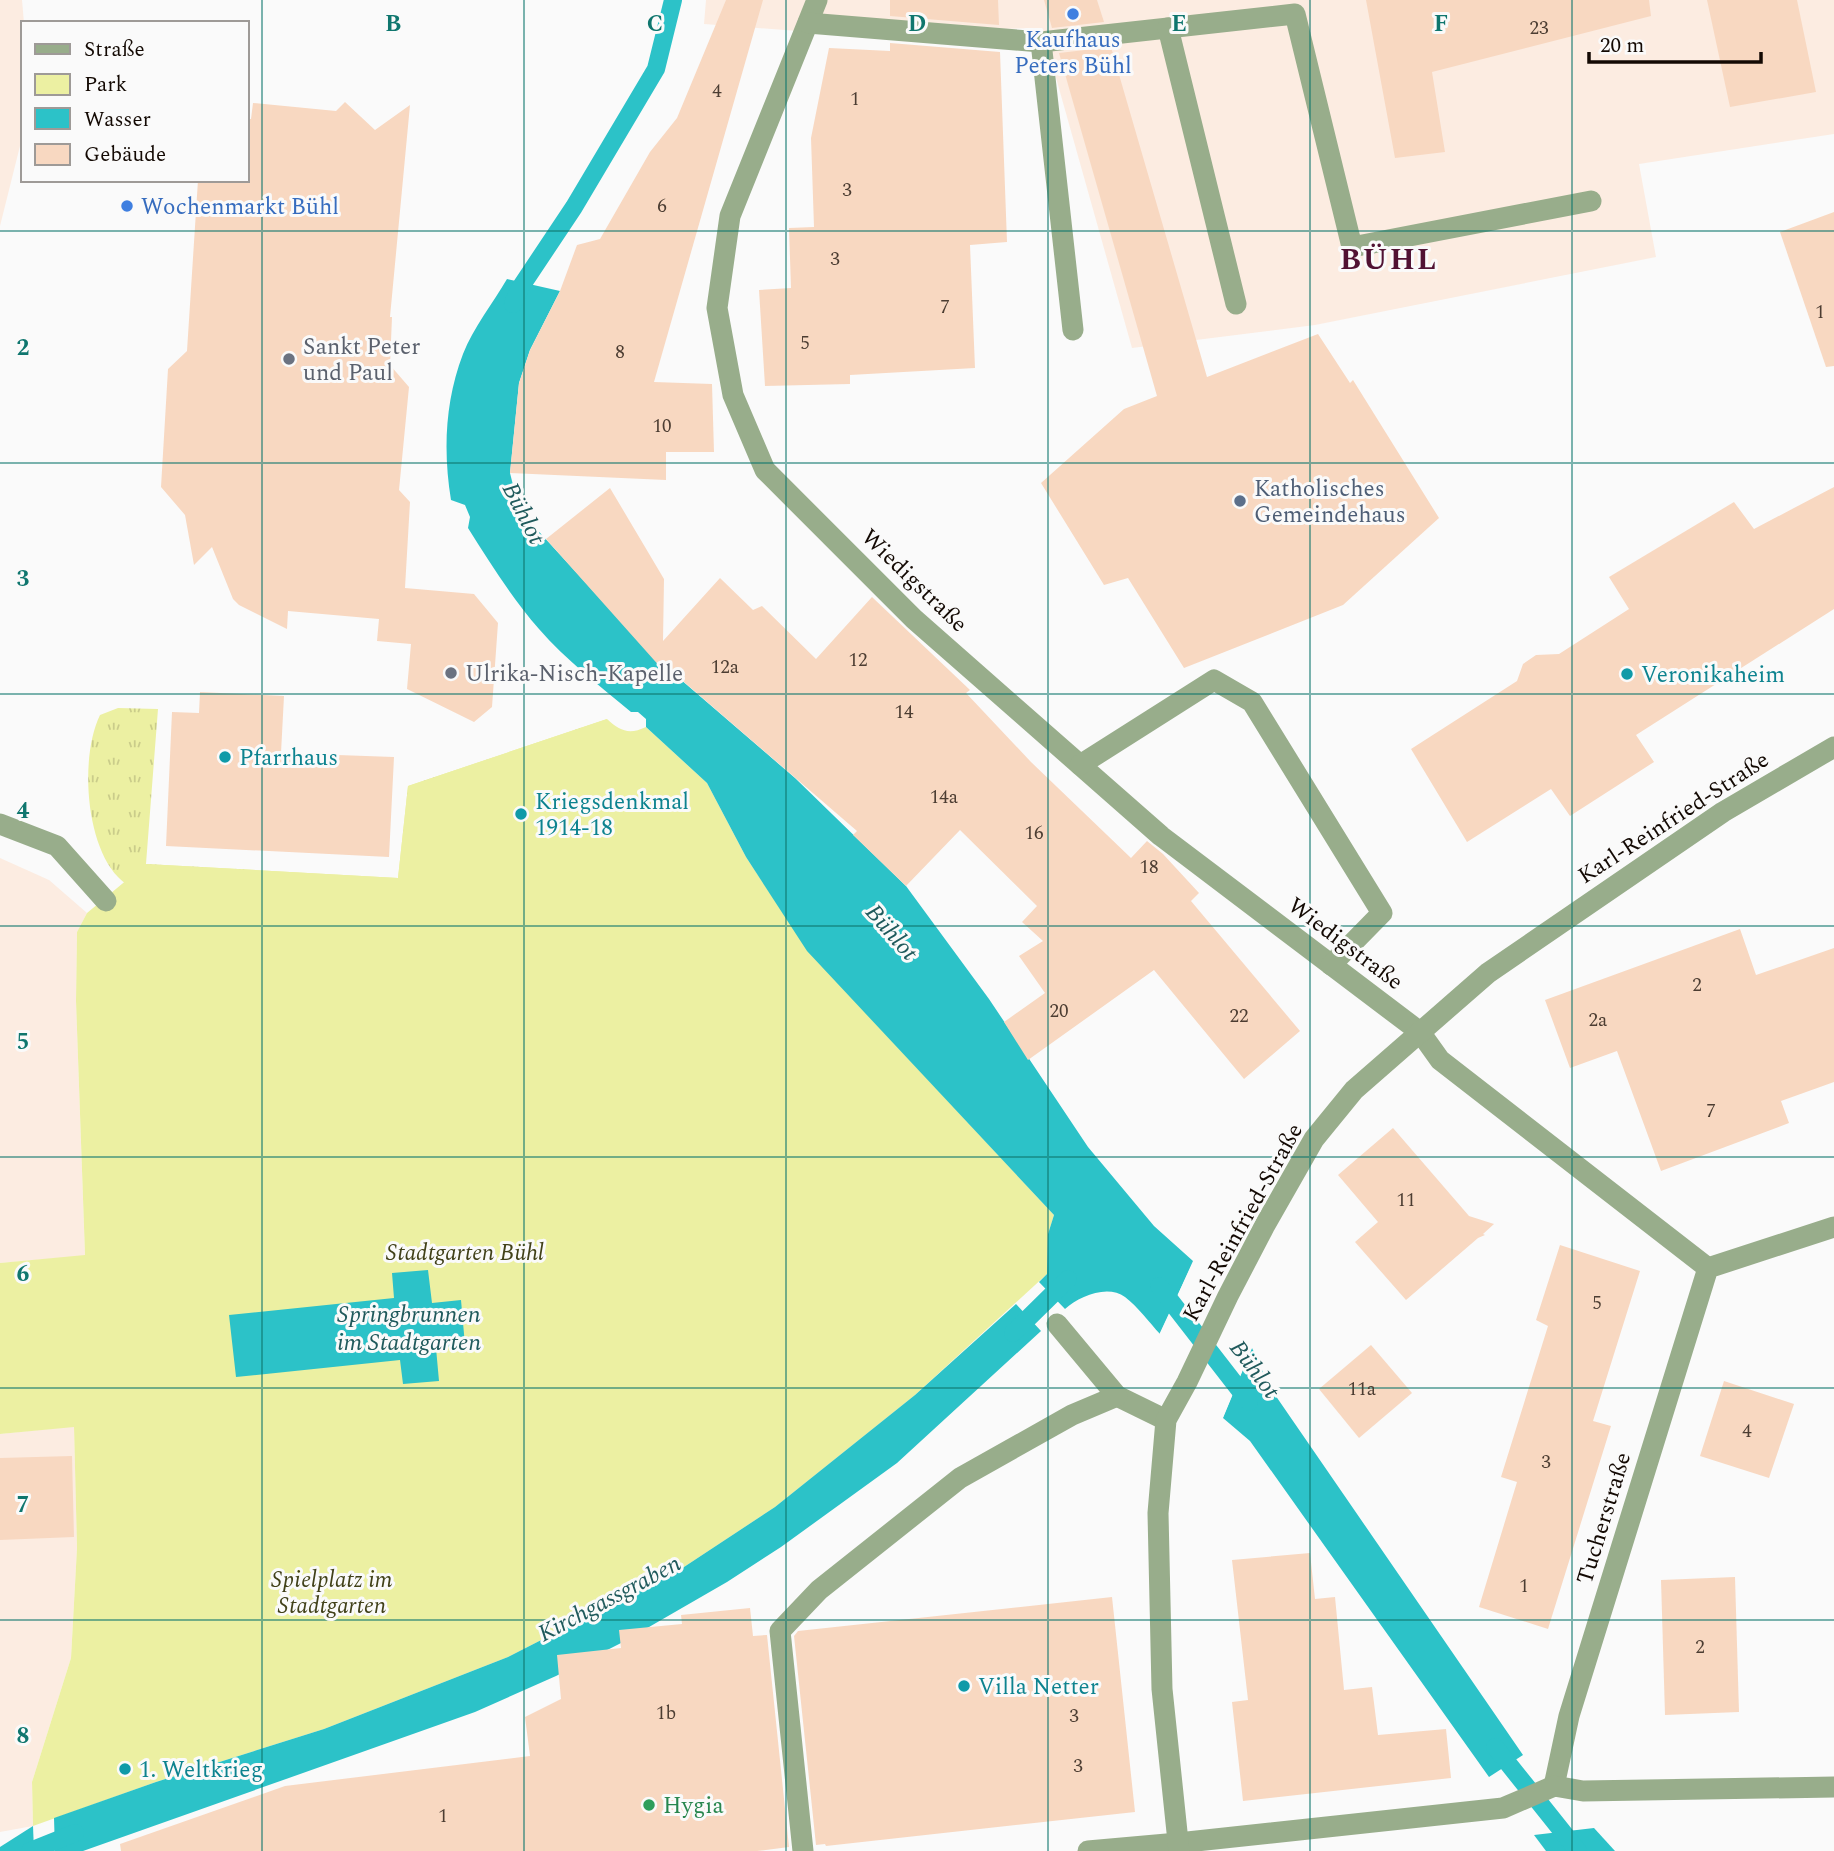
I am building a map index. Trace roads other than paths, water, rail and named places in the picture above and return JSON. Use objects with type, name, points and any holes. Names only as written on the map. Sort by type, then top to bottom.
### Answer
[{"type":"street","name":"Wiedigstraße","points":[[817,0],[730,216],[717,308],[733,396],[765,470],[914,619],[1161,836],[1420,1032]]},
{"type":"street","points":[[808,23],[1041,42],[1295,14],[1352,247],[1591,201]]},
{"type":"street","points":[[1168,28],[1236,304]]},
{"type":"street","points":[[1041,42],[1073,330]]},
{"type":"street","points":[[1080,765],[1214,680],[1252,702],[1382,913],[1331,965]]},
{"type":"street","name":"Karl-Reinfried-Straße","points":[[1179,1847],[1162,1689],[1158,1513],[1166,1420],[1228,1296],[1314,1139],[1354,1090],[1488,973],[1723,812],[1834,747]]},
{"type":"street","points":[[0,824],[57,846],[106,901]]},
{"type":"street","points":[[1420,1032],[1440,1060],[1708,1268],[1834,1227]]},
{"type":"street","name":"Tucherstraße","points":[[1554,1786],[1569,1716],[1708,1268]]},
{"type":"street","points":[[1057,1324],[1117,1396],[1166,1420]]},
{"type":"street","points":[[803,1851],[780,1631],[819,1590],[960,1478],[1072,1415],[1117,1396]]},
{"type":"street","points":[[1088,1851],[1179,1847],[1503,1808],[1554,1786],[1583,1791],[1834,1787]]},
{"type":"water","points":[[507,279],[560,291],[530,350],[519,383],[510,473],[514,489],[531,523],[651,654],[795,778],[906,886],[989,999],[1088,1147],[1154,1226],[1193,1261],[1160,1334],[1134,1305],[1118,1293],[1094,1293],[1065,1309],[1039,1282],[1047,1274],[1048,1234],[1054,1215],[807,951],[746,857],[707,783],[646,727],[646,719],[638,712],[631,712],[549,640],[510,593],[468,528],[470,517],[465,505],[451,500],[447,463],[449,408],[467,344]]},
{"type":"water","name":"Springbrunnen im Stadtgarten","points":[[428,1270],[432,1303],[461,1300],[465,1345],[436,1348],[439,1381],[403,1384],[400,1360],[236,1377],[229,1315],[394,1298],[392,1273]]},
{"type":"water","points":[[1016,1304],[1041,1331],[897,1463],[781,1547],[727,1582],[623,1642],[475,1712],[83,1851],[55,1851],[54,1818],[156,1782],[324,1729],[508,1657],[684,1567],[775,1507],[915,1395]]},
{"type":"water","points":[[1252,1348],[1271,1389],[1523,1755],[1489,1777],[1250,1441],[1223,1418]]},
{"type":"water","points":[[33,1826],[34,1851],[0,1851],[0,1847]]},
{"type":"water","points":[[1594,1828],[1615,1851],[1546,1851],[1534,1835]]},
{"type":"waterway","name":"Bühlot","points":[[513,304],[520,288],[574,207],[656,69],[673,0]]},
{"type":"waterway","name":"Kirchgassgraben","points":[[1013,1333],[1068,1279]]},
{"type":"waterway","name":"Bühlot","points":[[1159,1286],[1249,1402]]},
{"type":"waterway","name":"Bühlot","points":[[1495,1747],[1578,1851]]},
{"type":"waterway","name":"Kirchgassgraben","points":[[30,1851],[75,1833]]},
{"type":"place","name":"Kaufhaus Peters Bühl","points":[[1073,14]]},
{"type":"place","name":"Wochenmarkt Bühl","points":[[127,206]]},
{"type":"place","name":"Sankt Peter und Paul","points":[[289,359]]},
{"type":"place","name":"Katholisches Gemeindehaus","points":[[1240,501]]},
{"type":"place","name":"Ulrika-Nisch-Kapelle","points":[[451,673]]},
{"type":"place","name":"Veronikaheim","points":[[1627,674]]},
{"type":"place","name":"Pfarrhaus","points":[[225,757]]},
{"type":"place","name":"Kriegsdenkmal 1914-18","points":[[521,814]]},
{"type":"place","name":"Villa Netter","points":[[964,1686]]},
{"type":"place","name":"1. Weltkrieg","points":[[125,1769]]},
{"type":"place","name":"Hygia","points":[[649,1805]]},
{"type":"district","name":"BÜHL","points":[[1389,259]]},
{"type":"park label","name":"Stadtgarten Bühl","points":[[465,1252]]},
{"type":"park label","name":"Spielplatz im Stadtgarten","points":[[332,1592]]}]
